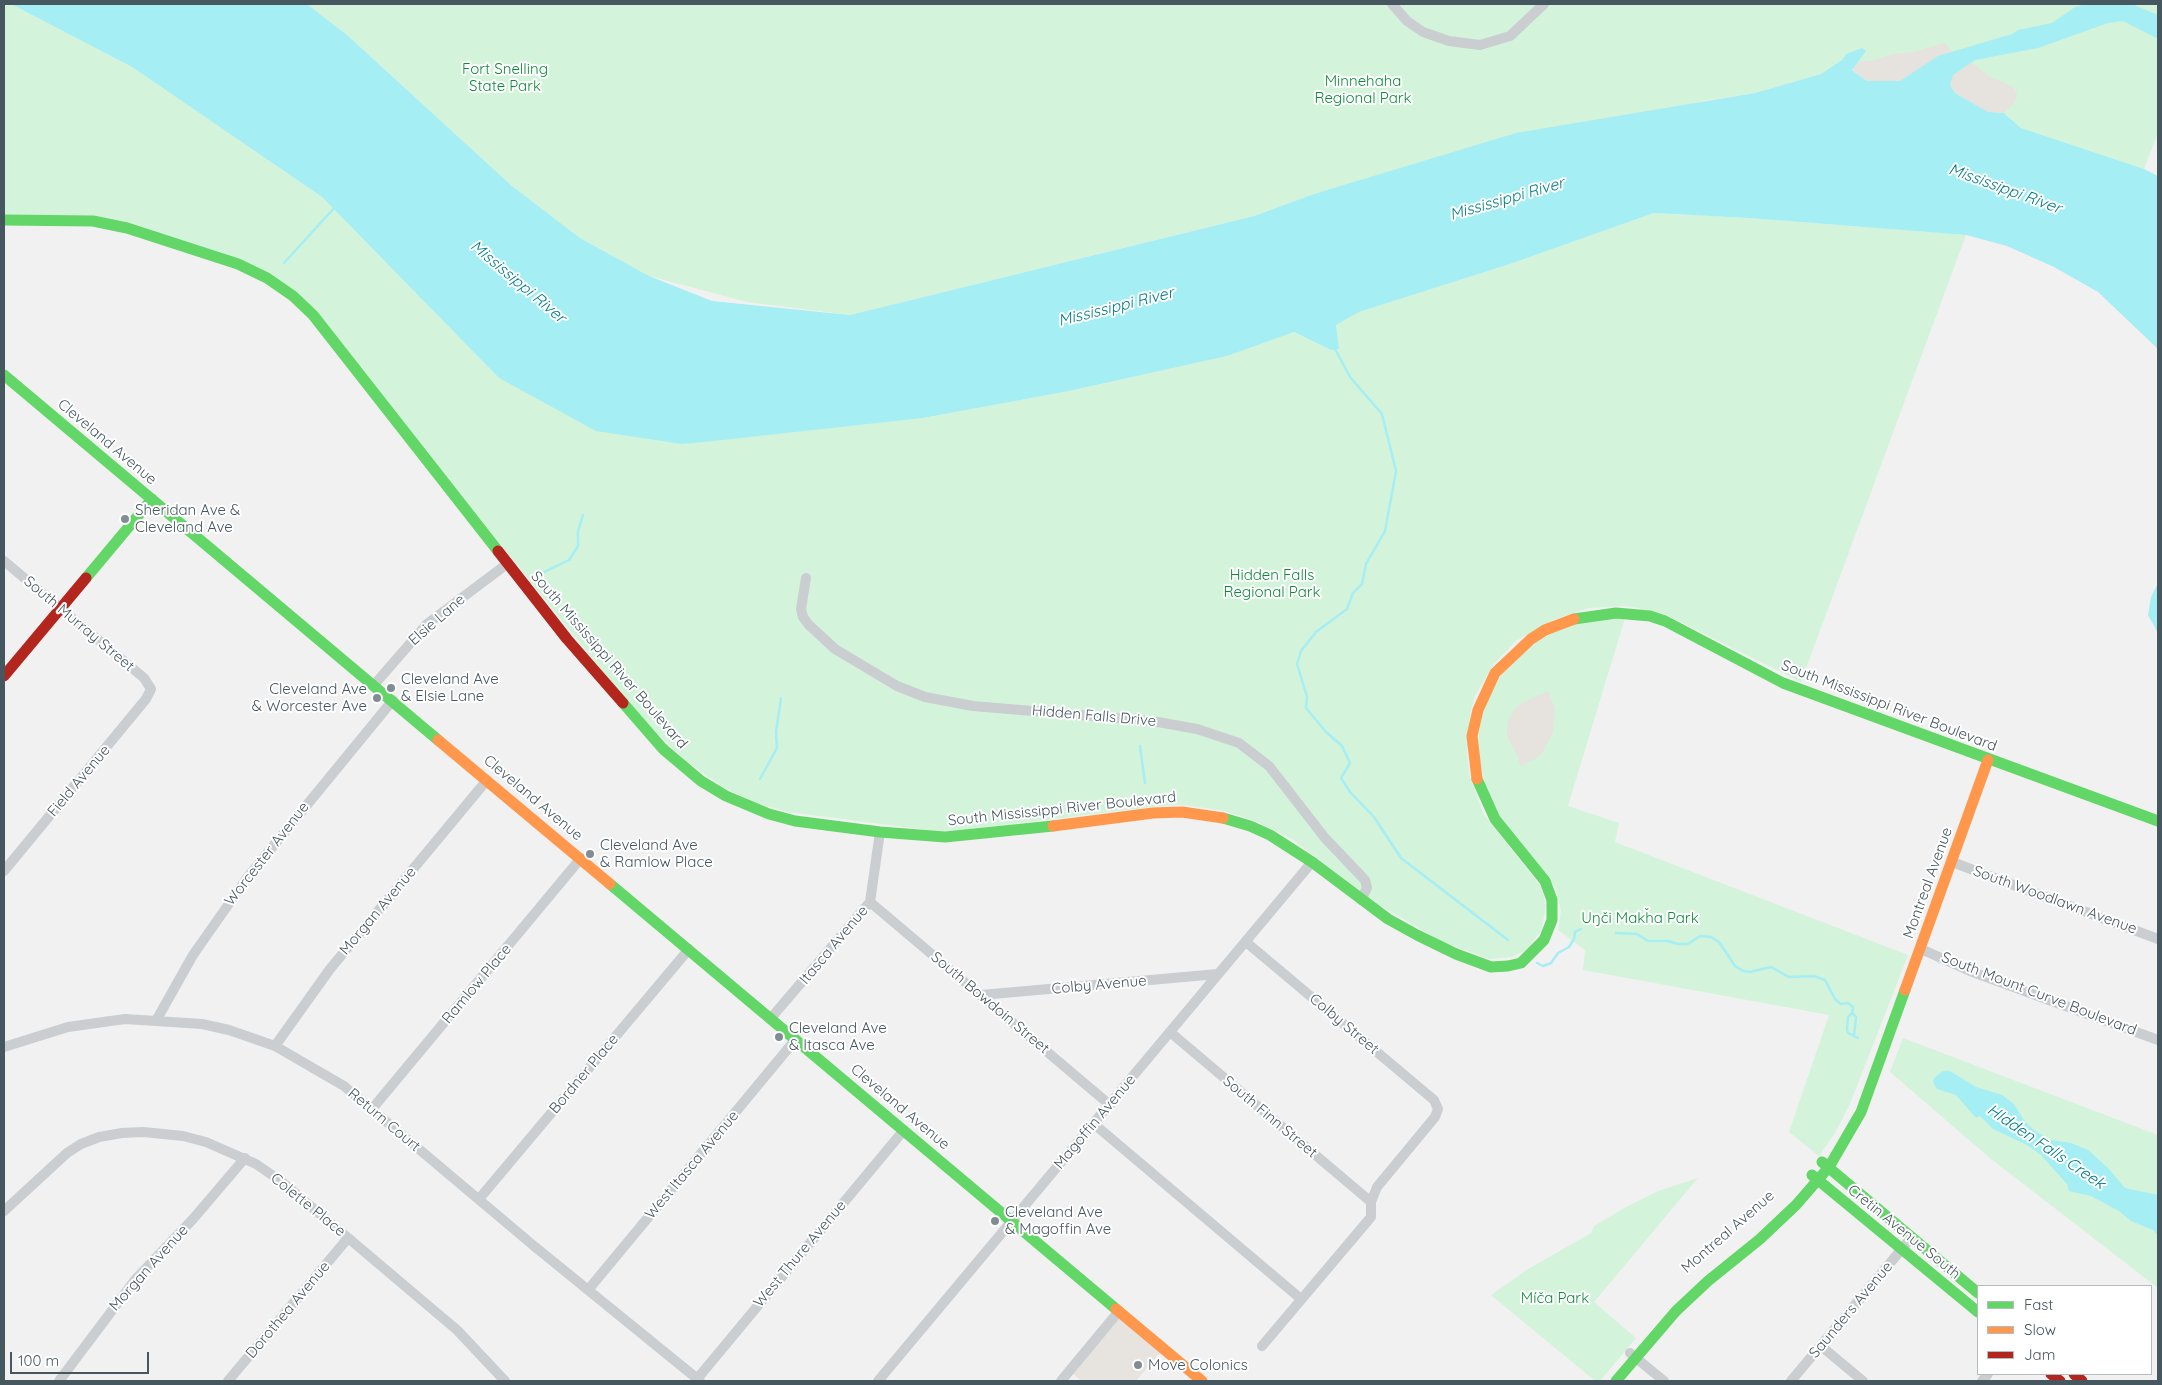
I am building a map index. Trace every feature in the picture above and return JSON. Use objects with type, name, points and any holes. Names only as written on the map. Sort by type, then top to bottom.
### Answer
[{"type":"street","points":[[1392,4],[1407,21],[1423,32],[1456,43],[1480,45],[1510,36],[1544,4]]},
{"type":"street","name":"South Mississippi River Boulevard","points":[[4,220],[93,222],[128,228],[212,255],[267,278],[293,296],[313,315],[507,564],[568,639],[663,749],[702,781],[739,802],[769,814],[795,821],[920,836],[970,836],[1153,813],[1182,812],[1216,816],[1250,826],[1270,835],[1312,862],[1361,900],[1417,935],[1456,954],[1491,967],[1501,967],[1520,962],[1536,950],[1544,940],[1552,920],[1550,890],[1496,819],[1484,798],[1475,771],[1472,736],[1483,695],[1501,667],[1531,639],[1546,630],[1579,617],[1616,613],[1650,616],[1665,621],[1783,683],[2158,821]]},
{"type":"street","name":"Cleveland Avenue","points":[[4,374],[1202,1381]]},
{"type":"street","points":[[4,676],[152,499]]},
{"type":"street","name":"South Murray Street","points":[[4,561],[144,678],[151,689]]},
{"type":"street","name":"Elsie Lane","points":[[374,684],[428,624],[507,564]]},
{"type":"street","name":"Hidden Falls Drive","points":[[806,578],[801,609],[809,625],[835,648],[897,686],[925,697],[973,706],[1152,721],[1198,729],[1239,743],[1269,766],[1325,838],[1366,880],[1367,888],[1361,900]]},
{"type":"street","name":"Field Avenue","points":[[4,871],[146,700],[151,689]]},
{"type":"street","name":"Worcester Avenue","points":[[157,1019],[193,955],[247,878],[393,700]]},
{"type":"street","name":"Montreal Avenue","points":[[1605,1381],[1708,1280],[1760,1239],[1796,1205],[1861,1112],[1988,760]]},
{"type":"street","name":"Morgan Avenue","points":[[275,1046],[330,969],[487,780]]},
{"type":"street","name":"Itasca Avenue","points":[[771,1018],[870,902],[880,832]]},
{"type":"street","name":"Ramlow Place","points":[[372,1109],[581,858]]},
{"type":"street","name":"Magoffin Avenue","points":[[878,1381],[1013,1222],[1312,862]]},
{"type":"street","name":"South Woodlawn Avenue","points":[[1952,862],[2158,938]]},
{"type":"street","name":"South Bowdoin Street","points":[[870,902],[1110,1105]]},
{"type":"street","name":"Colby Street","points":[[1246,942],[1434,1100],[1438,1109],[1435,1117],[1377,1187],[1371,1202]]},
{"type":"street","name":"Bordner Place","points":[[479,1200],[689,949]]},
{"type":"street","name":"South Mount Curve Boulevard","points":[[1921,949],[1970,971],[2158,1040]]},
{"type":"street","name":"Colby Avenue","points":[[981,995],[1218,974]]},
{"type":"street","name":"Return Court","points":[[4,1047],[49,1032],[96,1022],[125,1019],[157,1019],[202,1024],[229,1030],[275,1046],[321,1071],[372,1109],[479,1200],[698,1380]]},
{"type":"street","name":"South Finn Street","points":[[1170,1032],[1371,1202]]},
{"type":"street","name":"West Itasca Avenue","points":[[588,1290],[796,1039]]},
{"type":"street","points":[[1094,1124],[1301,1299]]},
{"type":"street","name":"West Thure Avenue","points":[[698,1380],[904,1130]]},
{"type":"street","name":"Colette Place","points":[[4,1211],[67,1153],[81,1144],[99,1137],[143,1132],[183,1136],[206,1142],[245,1158],[282,1182],[457,1330],[505,1381]]},
{"type":"street","name":"Morgan Avenue","points":[[59,1381],[135,1280],[193,1219],[245,1158]]},
{"type":"street","name":"Cretin Avenue South","points":[[1825,1164],[1977,1293]]},
{"type":"street","name":"Cretin Avenue South","points":[[1814,1177],[1977,1311]]},
{"type":"street","points":[[1262,1346],[1371,1216],[1371,1202]]},
{"type":"street","name":"Dorothea Avenue","points":[[228,1381],[348,1238]]},
{"type":"street","name":"Saunders Avenue","points":[[1791,1381],[1911,1238]]},
{"type":"street","points":[[1061,1381],[1119,1311]]},
{"type":"street","points":[[1821,1346],[1863,1381]]},
{"type":"street","points":[[1633,1355],[1664,1381]]},
{"type":"street","name":"Montreal Avenue","points":[[1616,1381],[1633,1355]]},
{"type":"shaded area","points":[[1118,1310],[1164,1348],[1136,1381],[1082,1381],[1068,1370]]},
{"type":"green space","name":"Hidden Falls Regional Park","points":[[4,4],[11,4],[132,67],[322,197],[499,378],[655,439],[682,444],[923,418],[1069,391],[1226,356],[1294,332],[1331,350],[1339,349],[1336,325],[1359,312],[1510,264],[1654,213],[1749,218],[1966,235],[1801,682],[1664,614],[1627,606],[1589,608],[1555,619],[1516,641],[1493,665],[1475,696],[1470,714],[1467,754],[1470,777],[1484,815],[1541,887],[1546,906],[1541,931],[1525,951],[1512,957],[1489,959],[1443,942],[1377,904],[1292,839],[1255,821],[1225,811],[1184,805],[1160,806],[961,830],[936,831],[788,812],[756,803],[726,789],[686,761],[636,713],[403,423],[282,284],[93,217],[4,215]]},
{"type":"green space","points":[[307,4],[2158,4],[2158,133],[2144,169],[2021,128],[2004,113],[1988,112],[1955,93],[1950,85],[1867,81],[1852,69],[1846,54],[1842,60],[1821,74],[1755,93],[1703,101],[1314,194],[1254,216],[850,315],[747,302],[649,276],[580,238],[512,186],[347,35]]},
{"type":"green space","name":"Uŋči Makȟa Park","points":[[1625,618],[1568,806],[1619,823],[1615,842],[1908,955],[1850,1104],[1835,1133],[1819,1156],[1789,1132],[1829,1015],[1583,970],[1585,950],[1558,930],[1561,910],[1555,887],[1497,813],[1486,790],[1477,748],[1480,724],[1487,701],[1500,677],[1519,655],[1541,639],[1563,627],[1594,619]]},
{"type":"green space","points":[[1903,1038],[2158,1135],[2158,1288],[1991,1159],[1890,1072]]},
{"type":"green space","name":"Míča Park","points":[[1698,1178],[1594,1302],[1636,1338],[1600,1381],[1596,1381],[1589,1376],[1491,1295],[1528,1269],[1591,1233],[1594,1226],[1624,1208],[1658,1191]]},
{"type":"sand","points":[[1945,43],[1952,52],[1938,56],[1900,81],[1867,81],[1852,69],[1858,62],[1874,60],[1894,54],[1914,52]]},
{"type":"sand","points":[[1971,62],[1990,77],[2013,87],[2017,93],[2015,102],[2004,113],[1988,112],[1955,93],[1950,85],[1953,75]]},
{"type":"sand","points":[[1548,691],[1555,709],[1553,732],[1542,753],[1520,766],[1518,757],[1507,736],[1508,721],[1513,711],[1520,704]]},
{"type":"water","name":"Mississippi River","points":[[11,4],[307,4],[347,35],[512,186],[580,238],[649,276],[712,301],[850,315],[1254,216],[1314,194],[1516,133],[1755,93],[1821,74],[1842,60],[1846,54],[1862,48],[1866,51],[1852,70],[1867,81],[1900,81],[1938,56],[2012,34],[2018,30],[2052,23],[2075,7],[2086,4],[2132,4],[2158,15],[2158,39],[2123,21],[2108,23],[2038,48],[1975,60],[1953,75],[1950,85],[1955,93],[1988,112],[2004,113],[2021,128],[2144,169],[2158,176],[2158,349],[2098,292],[2054,267],[2007,246],[1966,235],[1749,218],[1654,213],[1510,264],[1359,312],[1336,325],[1339,349],[1331,350],[1294,332],[1227,356],[1069,391],[923,418],[682,444],[596,431],[499,378],[322,197],[132,67]]},
{"type":"water","points":[[2158,583],[2158,633],[2148,615],[2151,597]]},
{"type":"water","points":[[1943,1071],[1950,1071],[1976,1087],[2002,1095],[2014,1104],[2025,1122],[2035,1131],[2051,1140],[2071,1143],[2088,1150],[2109,1169],[2125,1188],[2158,1195],[2158,1236],[2153,1230],[2131,1221],[2119,1211],[2091,1196],[2069,1191],[2067,1184],[2041,1155],[2027,1145],[1993,1129],[1980,1116],[1976,1118],[1956,1095],[1937,1089],[1933,1082],[1934,1078]]},
{"type":"waterway","points":[[284,263],[335,207]]},
{"type":"waterway","name":"HIdden Falls Creek","points":[[1334,347],[1350,377],[1382,414],[1396,471],[1385,531],[1366,564],[1362,584],[1353,593],[1347,609],[1316,632],[1301,651],[1297,664],[1307,697],[1306,708],[1326,732],[1342,746],[1350,763],[1341,778],[1350,792],[1374,817],[1401,858],[1508,940]]},
{"type":"waterway","points":[[536,576],[569,560],[578,546],[578,531],[583,515]]},
{"type":"waterway","points":[[760,779],[777,748],[776,732],[781,698]]},
{"type":"waterway","points":[[1140,746],[1145,783]]},
{"type":"waterway","name":"HIdden Falls Creek","points":[[1537,963],[1543,966],[1551,963],[1558,953],[1569,947],[1574,939],[1575,932],[1581,929]]},
{"type":"waterway","name":"HIdden Falls Creek","points":[[1616,933],[1637,934],[1648,941],[1667,941],[1679,944],[1688,944],[1700,936],[1711,937],[1719,942],[1735,966],[1743,971],[1750,972],[1771,967],[1789,977],[1814,976],[1825,980],[1835,999],[1841,1004],[1848,1003],[1853,1007],[1852,1013],[1848,1017],[1847,1029],[1848,1033],[1858,1038]]},
{"type":"waterway","points":[[1852,1013],[1856,1017],[1854,1035]]},
{"type":"traffic: fast","points":[[4,220],[93,221],[127,228],[238,264],[267,278],[293,296],[313,315],[498,551]]},
{"type":"traffic: fast","points":[[4,375],[438,740]]},
{"type":"traffic: fast","points":[[86,578],[152,499]]},
{"type":"traffic: fast","points":[[1574,619],[1616,613],[1650,616],[1665,621],[1783,683],[2158,821]]},
{"type":"traffic: fast","points":[[623,703],[663,749],[701,781],[726,796],[769,814],[795,821],[880,832],[945,837],[1053,826]]},
{"type":"traffic: fast","points":[[1223,818],[1250,826],[1270,835],[1312,862],[1388,919],[1417,935],[1456,954],[1491,967],[1508,966],[1521,963],[1544,940],[1552,920],[1552,900],[1545,881],[1495,819],[1477,779]]},
{"type":"traffic: fast","points":[[610,884],[1116,1309]]},
{"type":"traffic: fast","points":[[1616,1381],[1676,1311],[1708,1281],[1760,1239],[1796,1205],[1829,1167],[1861,1112],[1905,990]]},
{"type":"traffic: fast","points":[[1822,1162],[1977,1292]]},
{"type":"traffic: fast","points":[[1812,1175],[1977,1311]]},
{"type":"traffic: slow","points":[[1477,779],[1472,736],[1478,710],[1495,673],[1531,639],[1545,630],[1574,619]]},
{"type":"traffic: slow","points":[[438,740],[610,884]]},
{"type":"traffic: slow","points":[[1905,990],[1988,760]]},
{"type":"traffic: slow","points":[[1053,826],[1153,813],[1182,812],[1223,818]]},
{"type":"traffic: slow","points":[[1116,1309],[1202,1381]]},
{"type":"traffic: jam","points":[[498,551],[567,639],[623,703]]},
{"type":"traffic: jam","points":[[4,676],[86,578]]},
{"type":"traffic: jam","points":[[2052,1375],[2060,1381]]},
{"type":"traffic: jam","points":[[2075,1375],[2082,1381]]},
{"type":"place","name":"Sheridan Ave & Cleveland Ave","points":[[125,519]]},
{"type":"place","name":"Cleveland Ave & Elsie Lane","points":[[391,688]]},
{"type":"place","name":"Cleveland Ave & Worcester Ave","points":[[377,698]]},
{"type":"place","name":"Cleveland Ave & Ramlow Place","points":[[590,854]]},
{"type":"place","name":"Cleveland Ave & Itasca Ave","points":[[779,1037]]},
{"type":"place","name":"Cleveland Ave & Magoffin Ave","points":[[995,1221]]},
{"type":"place","name":"Move Colonics","points":[[1138,1365]]},
{"type":"park label","name":"Fort Snelling State Park","points":[[505,78]]},
{"type":"park label","name":"Minnehaha Regional Park","points":[[1363,90]]}]
